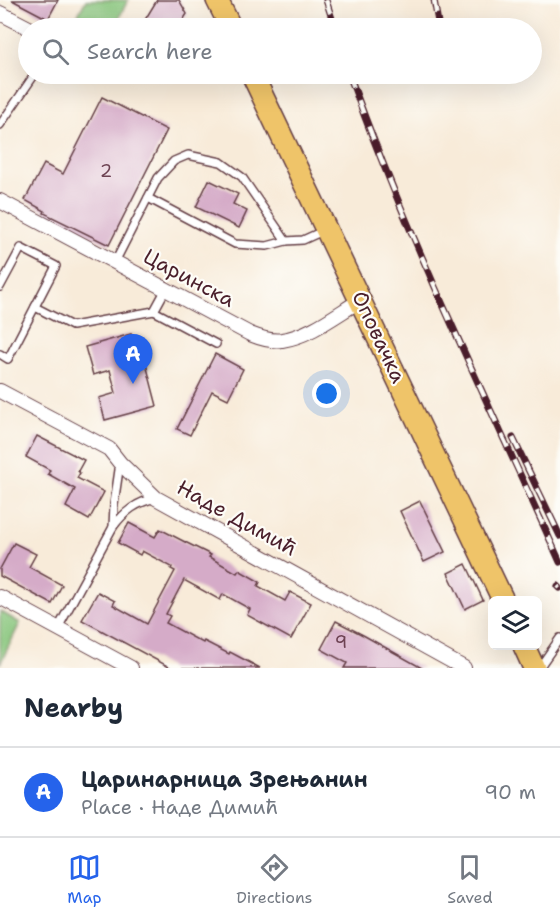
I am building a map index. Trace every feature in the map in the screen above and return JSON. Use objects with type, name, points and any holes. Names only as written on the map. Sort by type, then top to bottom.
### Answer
[{"type":"main road","points":[[217,0],[226,18]]},
{"type":"main road","name":"Оповачка","points":[[257,84],[501,596]]},
{"type":"main road","points":[[527,650],[536,668]]},
{"type":"street","points":[[0,13],[18,22]]},
{"type":"street","name":"Царинска","points":[[0,201],[250,334],[264,339],[282,341],[306,333],[361,300]]},
{"type":"street","name":"Наде Димић","points":[[0,391],[109,449],[156,498],[464,668]]},
{"type":"street","points":[[0,597],[131,668]]},
{"type":"lane","points":[[0,125],[28,84]]},
{"type":"lane","points":[[115,262],[158,178],[174,161],[188,155],[221,162],[242,177],[286,241]]},
{"type":"lane","points":[[148,198],[235,244],[267,246],[286,241],[303,240],[327,229]]},
{"type":"lane","points":[[0,287],[21,248],[56,266],[8,359],[0,354]]},
{"type":"lane","points":[[154,311],[166,289]]},
{"type":"lane","points":[[35,306],[72,326],[154,311],[216,344]]},
{"type":"lane","points":[[113,527],[120,463]]},
{"type":"lane","points":[[58,628],[113,527],[130,508],[156,498]]},
{"type":"lane","points":[[536,668],[560,638]]},
{"type":"green space","points":[[86,0],[128,0],[119,18],[76,18]]},
{"type":"green space","points":[[0,611],[20,623],[0,664]]},
{"type":"building","points":[[12,0],[58,0],[49,18]]},
{"type":"building","points":[[157,0],[179,0],[187,14],[184,18],[146,18]]},
{"type":"building","points":[[102,97],[167,130],[109,245],[44,213],[45,211],[25,200],[44,164],[63,174]]},
{"type":"building","points":[[209,180],[238,194],[233,204],[247,211],[239,228],[196,207]]},
{"type":"building","points":[[131,334],[138,362],[145,360],[157,406],[105,420],[99,398],[116,393],[110,370],[93,375],[85,347]]},
{"type":"building","points":[[215,354],[243,369],[228,399],[212,391],[190,435],[177,429]]},
{"type":"building","points":[[37,436],[84,460],[77,478],[104,492],[89,520],[66,507],[75,489],[48,474],[50,470],[26,457]]},
{"type":"building","points":[[420,501],[445,552],[424,562],[400,511]]},
{"type":"building","points":[[129,523],[155,537],[160,529],[211,555],[209,557],[237,573],[239,570],[260,582],[258,586],[285,601],[290,592],[311,603],[291,639],[247,615],[250,609],[223,594],[220,600],[184,580],[166,614],[170,616],[166,623],[203,643],[204,641],[229,654],[230,652],[260,668],[171,668],[82,620],[98,592],[115,601],[113,605],[147,624],[175,571],[171,569],[172,567],[142,551],[140,555],[118,543]]},
{"type":"building","points":[[14,543],[36,554],[29,567],[62,585],[52,604],[0,576],[0,569]]},
{"type":"building","points":[[466,564],[483,600],[465,609],[448,573]]},
{"type":"building","points":[[336,621],[422,668],[344,668],[347,663],[321,649]]},
{"type":"railway","points":[[326,0],[332,18]]},
{"type":"railway","points":[[434,0],[437,18]]},
{"type":"railway","points":[[353,84],[423,259],[560,562]]},
{"type":"railway","points":[[513,438],[560,536]]},
{"type":"place","name":"Царинарница Зрењанин","points":[[133,384]]}]
